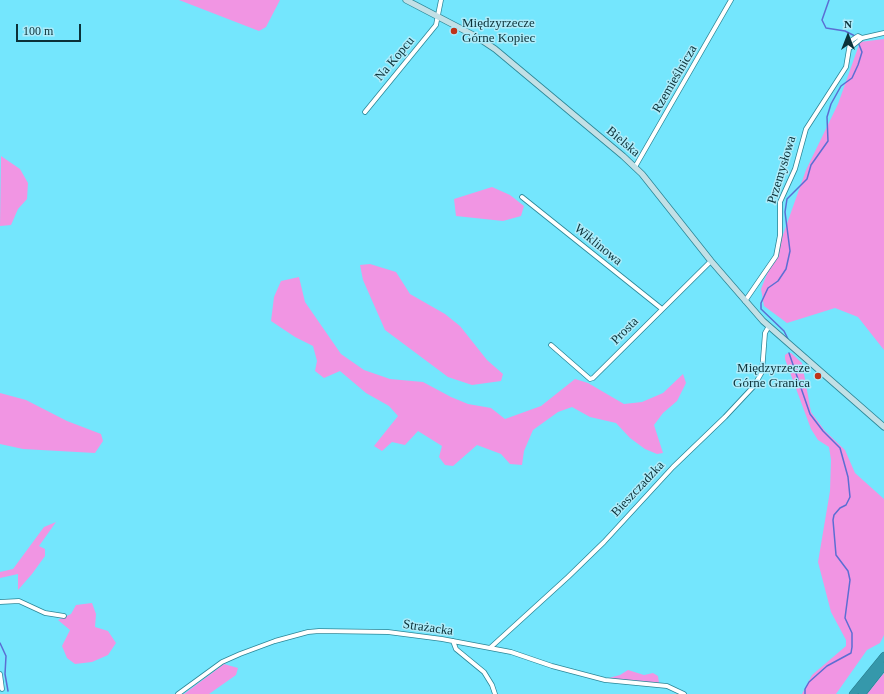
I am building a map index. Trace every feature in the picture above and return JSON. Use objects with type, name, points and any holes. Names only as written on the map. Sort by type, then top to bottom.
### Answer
[{"type":"highway","points":[[853,694],[884,656]]},
{"type":"highway","points":[[862,694],[884,666]]},
{"type":"street","name":"Bielska","points":[[406,0],[495,49],[635,167],[745,301],[787,344],[872,418]]},
{"type":"street","name":"Na Kopcu","points":[[365,112],[416,48],[429,36],[436,25],[441,0]]},
{"type":"street","name":"Rzemieślnicza","points":[[635,167],[731,0]]},
{"type":"street","name":"Przemysłowa","points":[[851,47],[850,43],[852,40],[860,37],[884,33]]},
{"type":"street","name":"Przemysłowa","points":[[745,301],[776,256],[780,235],[780,202],[795,169],[806,129],[846,67],[848,53],[860,37]]},
{"type":"street","name":"Wiklinowa","points":[[522,197],[662,309]]},
{"type":"street","name":"Prosta","points":[[551,345],[590,379],[593,378],[711,261]]},
{"type":"street","name":"Bieszczadzka","points":[[490,648],[588,557],[673,467],[725,417],[754,386],[762,372],[765,333],[769,326]]},
{"type":"street","points":[[872,418],[884,423]]},
{"type":"street","points":[[872,418],[884,427]]},
{"type":"street","points":[[0,602],[20,601],[45,613],[64,616]]},
{"type":"street","name":"Strażacka","points":[[178,694],[222,662],[240,654],[308,632],[388,632],[453,641],[511,652],[552,666],[605,680],[667,686],[684,694]]},
{"type":"street","points":[[453,641],[456,649],[484,672],[492,685],[495,694]]},
{"type":"street","points":[[0,674],[1,689],[6,694]]},
{"type":"shaded area","points":[[179,0],[280,0],[266,27],[259,31]]},
{"type":"shaded area","points":[[884,39],[884,350],[858,317],[835,308],[787,323],[764,306],[761,289],[784,232],[806,170],[838,104],[860,42]]},
{"type":"shaded area","points":[[1,156],[20,169],[28,183],[27,199],[18,209],[11,225],[0,226]]},
{"type":"shaded area","points":[[492,187],[510,195],[524,206],[521,216],[503,221],[456,216],[454,199]]},
{"type":"shaded area","points":[[370,264],[396,272],[410,294],[445,314],[460,326],[487,360],[503,374],[501,381],[472,385],[448,377],[385,330],[363,280],[360,265]]},
{"type":"shaded area","points":[[299,277],[305,302],[341,354],[364,370],[390,379],[423,382],[468,404],[491,408],[505,419],[541,406],[575,379],[588,383],[624,404],[642,402],[663,393],[683,374],[686,383],[677,401],[663,413],[654,425],[663,453],[657,454],[645,449],[630,438],[616,423],[590,417],[572,407],[558,412],[533,430],[524,451],[522,465],[510,464],[501,454],[477,445],[453,466],[445,465],[439,457],[442,446],[418,431],[405,445],[392,442],[382,451],[374,446],[398,416],[389,406],[366,393],[340,371],[324,378],[315,371],[317,361],[313,346],[295,337],[271,321],[274,297],[281,281]]},
{"type":"shaded area","points":[[791,353],[802,363],[811,412],[825,431],[845,450],[855,473],[884,499],[884,635],[880,643],[867,650],[836,694],[802,694],[812,675],[846,646],[846,640],[831,612],[818,562],[830,491],[831,460],[829,447],[818,440],[811,429],[785,359],[785,355]]},
{"type":"shaded area","points":[[0,393],[26,400],[67,421],[101,434],[103,441],[95,453],[23,449],[0,444]]},
{"type":"shaded area","points":[[56,522],[39,546],[45,549],[45,556],[18,590],[18,574],[0,578],[0,572],[13,569],[44,527]]},
{"type":"shaded area","points":[[92,603],[96,614],[95,627],[108,631],[116,643],[108,655],[92,662],[75,664],[67,658],[62,646],[70,630],[58,620],[71,614],[76,605]]},
{"type":"shaded area","points":[[224,664],[238,668],[236,675],[209,694],[184,694]]},
{"type":"shaded area","points":[[628,670],[644,675],[653,673],[658,676],[659,683],[605,679],[620,675]]},
{"type":"shaded area","points":[[884,673],[884,694],[867,694]]},
{"type":"waterway","points":[[829,0],[822,20],[826,28],[845,31],[855,36]]},
{"type":"waterway","points":[[788,339],[784,331],[761,309],[761,303],[768,288],[778,281],[786,269],[790,251],[785,212],[787,199],[807,179],[811,165],[828,141],[827,117],[831,104],[841,86],[852,78],[858,65],[862,52],[858,42]]},
{"type":"waterway","points":[[789,353],[810,414],[823,431],[840,448],[848,477],[850,497],[846,505],[840,508],[834,515],[833,520],[836,555],[848,571],[850,580],[845,618],[852,633],[851,653],[827,666],[809,682],[805,689],[805,694]]},
{"type":"waterway","points":[[0,643],[6,656],[5,674],[8,691]]},
{"type":"place","name":"Międzyrzecze Górne Kopiec","points":[[454,31]]},
{"type":"place","name":"Międzyrzecze Górne Granica","points":[[818,376]]}]
